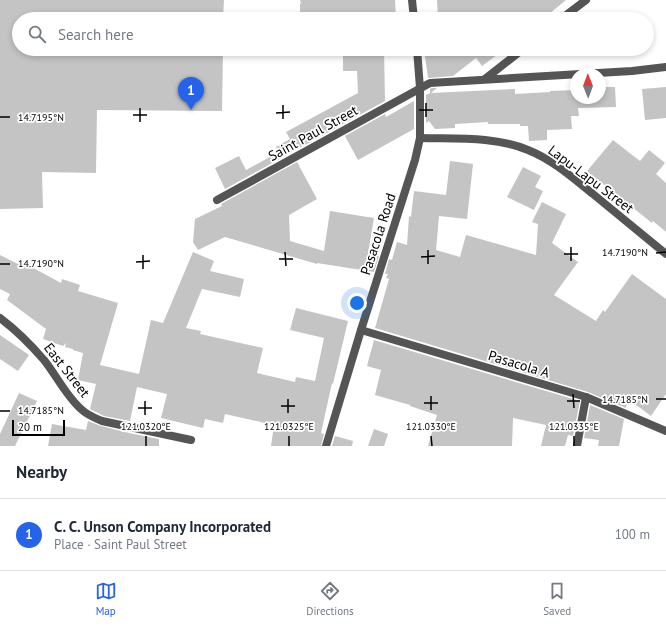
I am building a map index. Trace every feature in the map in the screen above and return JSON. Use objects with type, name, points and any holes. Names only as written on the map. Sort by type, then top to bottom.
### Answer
[{"type":"street","points":[[412,0],[413,12]]},
{"type":"street","points":[[570,12],[586,0]]},
{"type":"street","name":"Pasacola Road","points":[[326,446],[415,160],[420,138],[420,88],[418,56]]},
{"type":"street","points":[[484,79],[514,56]]},
{"type":"street","name":"Saint Paul Street","points":[[217,200],[430,83],[632,71],[666,67]]},
{"type":"street","name":"Lapu-Lapu Street","points":[[420,138],[479,139],[506,143],[547,159],[666,254]]},
{"type":"street","name":"East Street","points":[[0,318],[32,347],[70,397],[81,409],[92,417],[102,421],[191,440]]},
{"type":"street","name":"Pasacola A","points":[[361,330],[586,397],[666,431]]},
{"type":"street","points":[[577,446],[586,397]]},
{"type":"building","points":[[0,0],[224,0],[223,12],[12,12],[12,56],[223,56],[222,111],[97,110],[96,173],[42,172],[43,208],[0,209]]},
{"type":"building","points":[[300,0],[395,0],[396,12],[300,12]]},
{"type":"building","points":[[437,0],[566,0],[551,12],[438,12]]},
{"type":"building","points":[[343,56],[384,56],[385,101],[225,189],[215,168],[239,156],[246,170],[279,152],[276,147],[290,139],[286,132],[358,93],[357,71],[343,71]]},
{"type":"building","points":[[425,56],[496,56],[482,66],[476,58],[453,76],[428,78]]},
{"type":"building","points":[[606,87],[615,87],[616,107],[578,108],[579,116],[571,116],[572,129],[547,130],[547,140],[529,141],[528,126],[520,126],[520,124],[488,124],[488,122],[455,124],[455,128],[435,129],[429,121],[426,123],[426,95],[430,93],[430,89],[432,88],[437,88],[431,93],[515,89],[515,94],[570,90],[570,104],[606,104]]},
{"type":"building","points":[[666,87],[666,118],[645,120],[642,89]]},
{"type":"building","points":[[414,101],[414,129],[358,160],[345,136],[385,114],[386,117]]},
{"type":"building","points":[[613,140],[640,161],[649,150],[665,163],[656,174],[666,183],[666,232],[653,221],[652,223],[587,171]]},
{"type":"building","points":[[450,161],[473,164],[467,219],[439,216],[436,250],[460,257],[466,235],[536,255],[538,224],[532,222],[542,202],[566,214],[552,243],[578,262],[554,295],[596,321],[603,310],[605,312],[632,274],[666,299],[666,394],[651,416],[628,399],[626,408],[588,392],[375,328],[389,279],[386,278],[388,274],[385,274],[389,259],[392,260],[397,242],[407,245],[409,216],[411,217],[414,191],[446,195]]},
{"type":"building","points":[[297,162],[317,199],[289,215],[290,241],[324,251],[330,211],[374,218],[368,253],[379,256],[374,272],[317,264],[225,237],[198,250],[193,242],[195,219],[222,206],[221,204]]},
{"type":"building","points":[[523,167],[541,176],[535,187],[543,191],[534,210],[507,197]]},
{"type":"building","points":[[193,252],[214,261],[210,271],[244,279],[240,297],[202,289],[186,328],[201,331],[200,334],[263,348],[257,373],[295,382],[296,377],[315,381],[324,338],[290,330],[296,308],[348,321],[321,433],[324,434],[321,446],[271,446],[274,425],[225,414],[223,423],[205,419],[203,428],[161,418],[167,394],[137,387],[130,421],[104,416],[90,409],[96,384],[78,380],[83,353],[65,347],[66,343],[63,346],[43,339],[46,329],[7,300],[10,294],[0,289],[0,255],[24,267],[26,264],[61,283],[62,279],[80,285],[78,291],[118,303],[100,365],[139,374],[151,320],[163,323]]},
{"type":"building","points":[[0,335],[29,355],[18,371],[0,359]]},
{"type":"building","points":[[374,340],[580,401],[573,436],[568,435],[565,446],[541,446],[546,425],[513,418],[512,446],[428,446],[437,415],[410,405],[375,395],[381,370],[367,366]]},
{"type":"building","points":[[19,393],[37,401],[15,446],[0,446],[0,434]]},
{"type":"building","points":[[590,405],[624,419],[619,446],[598,446],[599,440],[584,438]]},
{"type":"building","points":[[88,421],[101,426],[159,439],[159,446],[48,446],[52,424],[86,430]]},
{"type":"building","points":[[374,429],[388,434],[384,446],[368,446]]},
{"type":"building","points":[[335,436],[353,441],[352,446],[332,446]]},
{"type":"place","name":"C. C. Unson Company Incorporated","points":[[191,110]]}]
